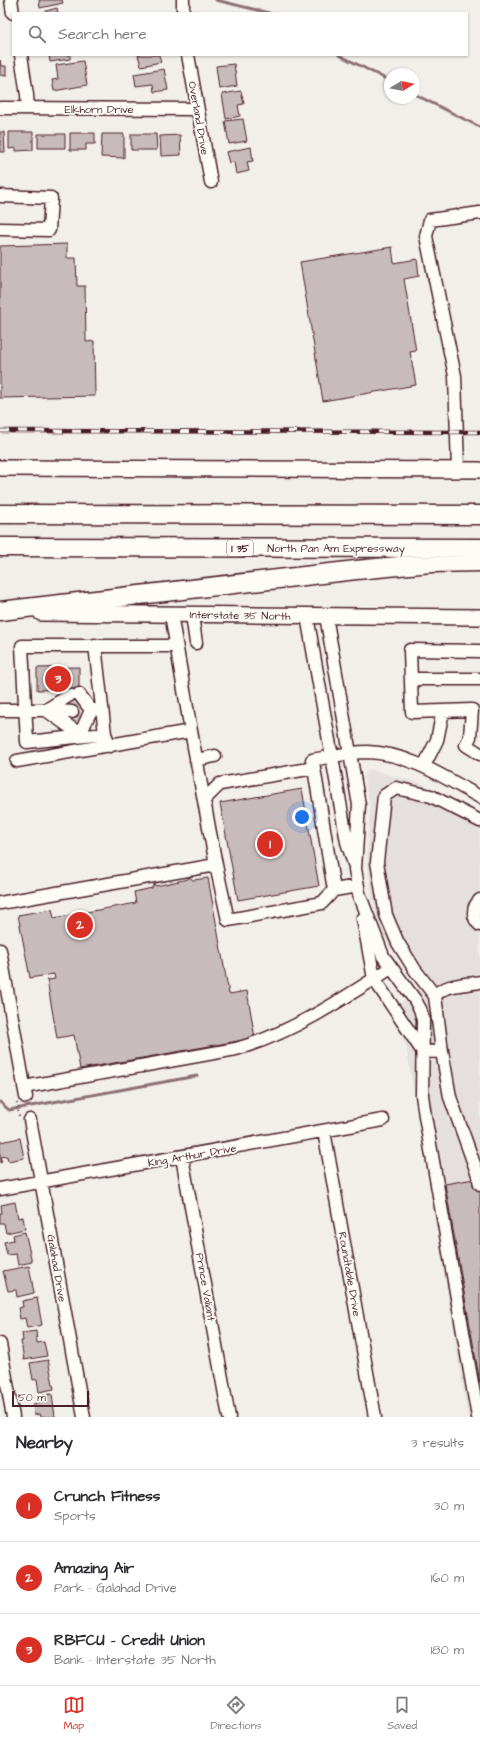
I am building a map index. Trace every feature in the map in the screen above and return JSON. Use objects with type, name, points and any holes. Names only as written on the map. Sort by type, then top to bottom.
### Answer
[{"type":"highway","points":[[0,506],[59,514]]},
{"type":"highway","points":[[0,514],[480,515]]},
{"type":"highway","name":"North Pan Am Expressway","points":[[0,547],[480,548]]},
{"type":"highway","points":[[0,612],[356,570],[431,563],[480,562]]},
{"type":"main road","points":[[0,468],[480,470]]},
{"type":"main road","name":"Interstate 35 North","points":[[0,612],[480,617]]},
{"type":"street","points":[[11,0],[13,12]]},
{"type":"street","points":[[21,56],[28,95],[28,108]]},
{"type":"street","name":"Overland Drive","points":[[188,56],[211,182]]},
{"type":"street","name":"Elkhorn Drive","points":[[0,108],[197,109]]},
{"type":"street","points":[[0,196],[51,198],[49,230],[0,230]]},
{"type":"street","points":[[458,470],[455,376],[426,236],[430,220],[480,213]]},
{"type":"street","points":[[171,614],[196,760],[228,920],[322,903],[334,890],[358,888]]},
{"type":"street","points":[[192,615],[196,643]]},
{"type":"street","points":[[307,616],[347,842],[356,868]]},
{"type":"street","points":[[326,616],[359,805],[356,868],[358,888],[374,979],[422,1052]]},
{"type":"street","points":[[79,711],[95,645]]},
{"type":"street","points":[[105,734],[27,742],[22,646],[176,646]]},
{"type":"street","points":[[480,651],[410,650],[412,712],[476,710],[470,737],[466,745],[480,754]]},
{"type":"street","points":[[411,679],[480,679]]},
{"type":"street","points":[[0,710],[79,711],[105,734],[110,746]]},
{"type":"street","points":[[46,710],[79,711]]},
{"type":"street","points":[[46,710],[79,711]]},
{"type":"street","points":[[424,766],[437,740],[443,711]]},
{"type":"street","points":[[17,761],[191,731]]},
{"type":"street","points":[[334,890],[312,760],[367,752],[394,755],[424,766],[480,798]]},
{"type":"street","points":[[196,760],[215,756]]},
{"type":"street","points":[[205,799],[220,784],[314,768]]},
{"type":"street","points":[[480,822],[431,796],[396,788],[384,796],[377,862],[386,915],[398,943],[415,970],[435,996],[450,1097],[480,1184]]},
{"type":"street","points":[[0,903],[216,865]]},
{"type":"street","points":[[358,888],[383,956],[415,1000],[420,1009],[423,1020],[422,1095],[478,1417]]},
{"type":"street","points":[[480,900],[474,911],[474,917],[480,925]]},
{"type":"street","points":[[0,950],[6,1016],[22,1095],[236,1049],[257,1043],[289,1029],[391,968]]},
{"type":"street","points":[[435,996],[438,992],[447,987],[480,982]]},
{"type":"street","points":[[396,1012],[415,1000]]},
{"type":"street","points":[[422,1052],[442,1051]]},
{"type":"street","name":"Galahad Drive","points":[[24,1117],[41,1181],[84,1417]]},
{"type":"street","name":"King Arthur Drive","points":[[0,1189],[383,1120]]},
{"type":"street","name":"Roundtable Drive","points":[[324,1131],[375,1417]]},
{"type":"street","name":"Prince Valiant","points":[[182,1156],[229,1417]]},
{"type":"street","points":[[0,1344],[13,1417]]},
{"type":"path","points":[[22,1095],[24,1117]]},
{"type":"shaded area","points":[[369,769],[423,784],[480,816],[480,1417],[468,1417],[406,1045],[388,1013],[419,990],[382,934],[372,898],[367,858],[370,807],[364,777]]},
{"type":"building","points":[[39,0],[62,0],[63,3],[40,8]]},
{"type":"building","points":[[57,8],[58,12],[46,12]]},
{"type":"building","points":[[49,56],[70,56],[70,59],[50,62]]},
{"type":"building","points":[[138,56],[159,56],[161,62],[141,66]]},
{"type":"building","points":[[0,60],[1,66],[6,66],[6,76],[0,75]]},
{"type":"building","points":[[83,61],[87,85],[54,91],[52,80],[58,79],[56,65]]},
{"type":"building","points":[[234,64],[237,86],[219,89],[216,66]]},
{"type":"building","points":[[164,69],[168,90],[154,92],[153,84],[136,86],[134,74]]},
{"type":"building","points":[[241,91],[244,104],[238,105],[240,116],[226,119],[222,94]]},
{"type":"building","points":[[243,119],[247,141],[229,144],[225,121]]},
{"type":"building","points":[[0,132],[4,132],[5,152],[0,152]]},
{"type":"building","points":[[9,132],[33,132],[33,150],[16,151],[16,148],[9,149]]},
{"type":"building","points":[[70,133],[95,133],[95,144],[86,144],[86,150],[70,150]]},
{"type":"building","points":[[38,134],[65,134],[65,148],[38,148]]},
{"type":"building","points":[[102,134],[124,134],[124,158],[101,157]]},
{"type":"building","points":[[131,134],[156,134],[157,150],[131,150]]},
{"type":"building","points":[[180,135],[181,155],[161,156],[160,136]]},
{"type":"building","points":[[251,147],[253,161],[247,162],[249,171],[236,174],[234,162],[229,163],[226,152]]},
{"type":"building","points":[[67,244],[67,258],[76,258],[77,286],[85,286],[86,342],[94,341],[95,396],[0,398],[0,246]]},
{"type":"building","points":[[392,247],[394,263],[417,259],[419,276],[404,279],[416,351],[410,352],[416,385],[323,401],[300,262]]},
{"type":"building","points":[[79,667],[79,689],[37,690],[37,668]]},
{"type":"building","points":[[302,789],[319,886],[238,900],[220,803]]},
{"type":"building","points":[[189,877],[193,880],[208,878],[229,994],[247,991],[255,1038],[80,1069],[74,1035],[57,1038],[47,980],[55,979],[54,974],[30,978],[18,915],[52,909],[54,918],[136,903],[134,892],[152,888],[154,884],[156,886],[188,879]]},
{"type":"building","points":[[20,1138],[24,1158],[8,1161],[7,1156],[1,1157],[2,1162],[0,1163],[0,1142]]},
{"type":"building","points":[[480,1178],[480,1383],[445,1184]]},
{"type":"building","points":[[15,1202],[18,1218],[23,1217],[25,1229],[6,1233],[4,1223],[0,1223],[0,1213],[2,1213],[1,1205]]},
{"type":"building","points":[[25,1232],[32,1262],[18,1265],[16,1254],[7,1255],[4,1242],[14,1240],[13,1235]]},
{"type":"building","points":[[29,1266],[34,1293],[17,1297],[16,1290],[8,1291],[3,1271]]},
{"type":"building","points":[[37,1298],[42,1325],[27,1328],[25,1318],[20,1319],[18,1308],[23,1307],[22,1301]]},
{"type":"building","points":[[36,1331],[37,1343],[44,1342],[47,1356],[24,1360],[21,1341],[23,1341],[22,1333]]},
{"type":"building","points":[[48,1360],[54,1389],[39,1392],[37,1379],[33,1380],[30,1363]]},
{"type":"building","points":[[52,1394],[55,1417],[41,1417],[40,1414],[34,1415],[33,1405],[39,1404],[37,1396]]},
{"type":"waterway","points":[[216,0],[265,12]]},
{"type":"waterway","points":[[341,56],[384,78]]},
{"type":"waterway","points":[[420,97],[480,127]]},
{"type":"waterway","points":[[0,1102],[9,1110],[197,1076]]},
{"type":"tunnel","points":[[71,706],[80,705]]},
{"type":"tunnel","points":[[73,718],[81,717]]},
{"type":"railway","points":[[0,431],[480,432]]},
{"type":"place","name":"RBFCU - Credit Union","points":[[58,679]]},
{"type":"place","name":"Crunch Fitness","points":[[270,844]]},
{"type":"place","name":"Amazing Air","points":[[80,925]]}]
